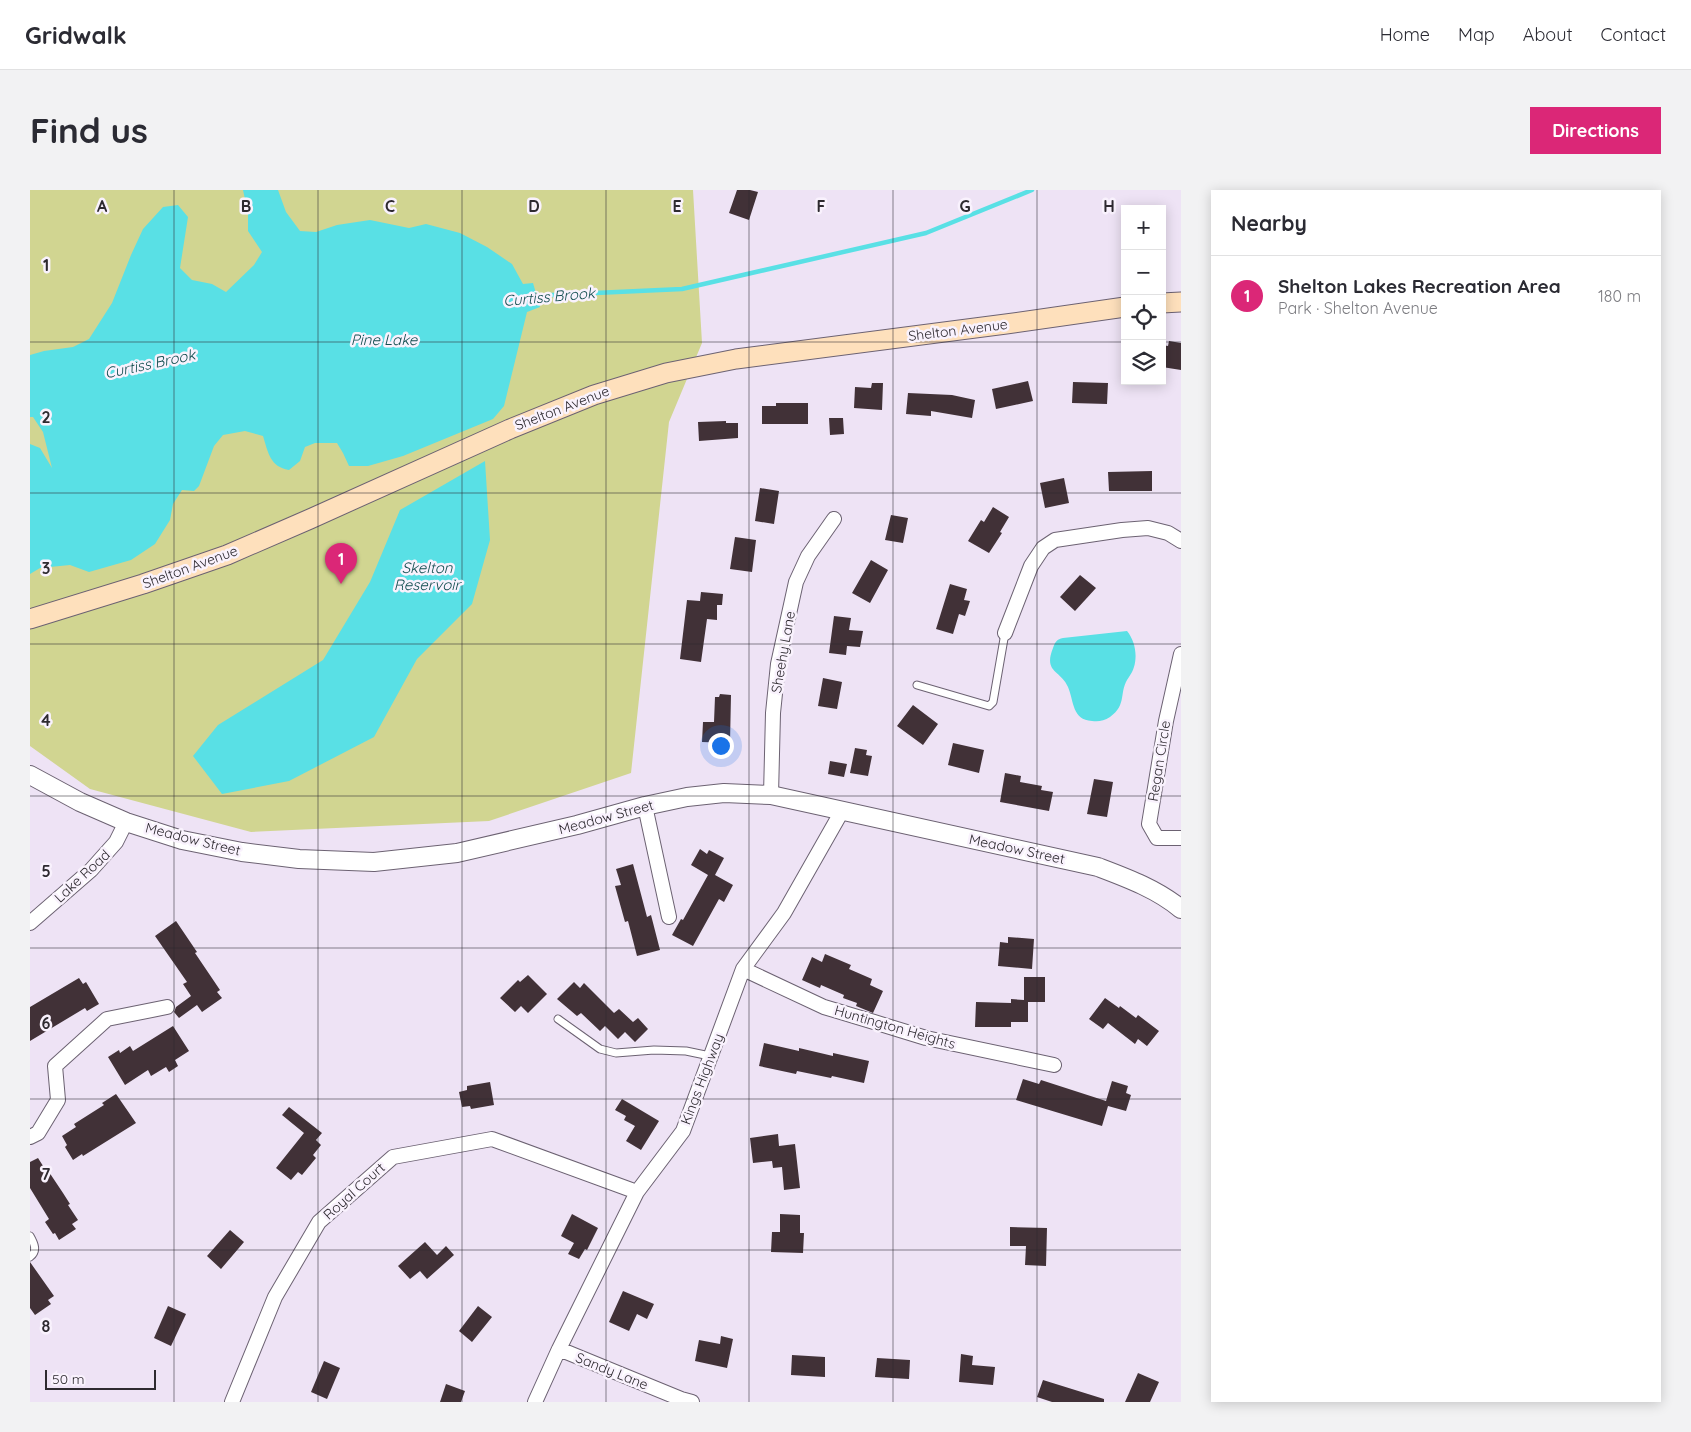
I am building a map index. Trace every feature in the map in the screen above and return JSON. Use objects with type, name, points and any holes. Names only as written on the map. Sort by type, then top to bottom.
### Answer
[{"type":"main road","points":[[1166,304],[1181,302]]},
{"type":"main road","name":"Shelton Avenue","points":[[30,619],[152,582],[235,552],[510,429],[594,395],[645,378],[697,365],[736,359],[1121,308]]},
{"type":"street","name":"Sheehy Lane","points":[[771,795],[773,713],[778,664],[796,582],[808,556],[834,519]]},
{"type":"street","points":[[1005,633],[1031,566],[1043,548],[1055,540],[1105,532],[1148,528],[1168,533],[1181,541]]},
{"type":"street","name":"Regan Circle","points":[[1181,654],[1166,721],[1149,824],[1158,838],[1181,838]]},
{"type":"street","name":"Meadow Street","points":[[30,775],[80,802],[126,822],[182,840],[242,852],[299,859],[374,862],[458,853],[687,797],[724,793],[771,795],[1098,867],[1130,879],[1181,909]]},
{"type":"street","points":[[645,806],[669,917]]},
{"type":"street","name":"Kings Highway","points":[[535,1402],[559,1349],[637,1192],[682,1131],[743,969],[784,914],[842,811]]},
{"type":"street","name":"Lake Road","points":[[30,923],[108,853],[126,822]]},
{"type":"street","name":"Huntington Heights","points":[[743,969],[824,1006],[874,1022],[926,1038],[1054,1065]]},
{"type":"street","points":[[30,1137],[38,1132],[58,1100],[55,1066],[107,1019],[167,1008]]},
{"type":"street","name":"Royal Court","points":[[232,1402],[275,1297],[320,1222],[393,1157],[492,1140],[637,1192]]},
{"type":"street","name":"Sandy Lane","points":[[559,1349],[692,1402]]},
{"type":"lane","points":[[918,686],[989,706],[993,702],[1005,633]]},
{"type":"lane","points":[[558,1019],[600,1049],[616,1053],[654,1050],[686,1051],[710,1056]]},
{"type":"lane","points":[[30,1236],[35,1250],[30,1257]]},
{"type":"green space","points":[[30,190],[693,190],[702,343],[669,422],[631,773],[489,821],[251,832],[90,789],[30,746]]},
{"type":"water","name":"Pine Lake","points":[[243,190],[278,190],[286,212],[300,231],[316,232],[337,225],[370,220],[409,228],[426,224],[460,233],[487,247],[512,264],[523,284],[533,283],[540,307],[527,312],[504,406],[493,419],[403,456],[368,466],[349,466],[337,443],[315,443],[305,447],[300,461],[289,470],[278,466],[274,462],[268,453],[263,436],[245,431],[223,435],[214,446],[199,486],[194,491],[182,490],[173,504],[170,520],[155,544],[131,560],[89,572],[70,565],[40,568],[30,574],[30,444],[40,448],[52,468],[43,432],[33,417],[30,417],[30,355],[73,347],[89,339],[112,303],[143,229],[163,207],[178,205],[188,217],[180,268],[192,280],[212,284],[226,292],[254,265],[262,252],[248,231],[248,213]]},
{"type":"water","name":"Skelton Reservoir","points":[[485,461],[490,540],[472,604],[417,659],[374,737],[289,781],[222,794],[193,756],[218,725],[323,660],[370,582],[400,510]]},
{"type":"water","points":[[1127,631],[1133,641],[1136,654],[1134,666],[1126,682],[1121,703],[1116,712],[1106,719],[1101,721],[1085,720],[1077,713],[1065,681],[1054,670],[1050,662],[1050,656],[1055,644],[1063,638]]},
{"type":"building","points":[[737,190],[758,192],[749,220],[729,213]]},
{"type":"building","points":[[1169,341],[1181,343],[1181,370],[1166,368],[1166,346],[1168,346]]},
{"type":"building","points":[[1028,381],[1033,401],[996,409],[992,389]]},
{"type":"building","points":[[1073,382],[1108,383],[1107,404],[1072,403]]},
{"type":"building","points":[[872,383],[883,383],[882,410],[854,408],[855,387],[871,388]]},
{"type":"building","points":[[908,393],[952,395],[975,400],[972,418],[931,411],[931,416],[906,414]]},
{"type":"building","points":[[776,403],[808,403],[808,424],[762,424],[762,406],[776,406]]},
{"type":"building","points":[[829,418],[843,418],[844,434],[830,435]]},
{"type":"building","points":[[726,421],[726,423],[738,423],[738,438],[699,441],[698,422]]},
{"type":"building","points":[[1152,471],[1152,491],[1109,491],[1108,472]]},
{"type":"building","points":[[1064,478],[1069,503],[1045,508],[1040,483]]},
{"type":"building","points":[[760,488],[779,491],[774,524],[755,521]]},
{"type":"building","points":[[993,507],[1009,517],[1000,532],[1002,533],[989,553],[968,541],[981,520],[984,522]]},
{"type":"building","points":[[891,515],[908,518],[903,543],[885,540]]},
{"type":"building","points":[[735,537],[756,540],[752,572],[730,569]]},
{"type":"building","points":[[871,560],[888,570],[870,603],[852,593]]},
{"type":"building","points":[[1080,575],[1096,588],[1075,611],[1060,597]]},
{"type":"building","points":[[950,584],[967,589],[964,600],[970,601],[965,616],[959,614],[953,634],[936,629]]},
{"type":"building","points":[[701,592],[723,594],[722,605],[717,605],[717,620],[707,619],[701,662],[680,659],[687,600],[700,601]]},
{"type":"building","points":[[834,616],[851,618],[849,630],[863,631],[860,647],[847,646],[846,655],[829,653]]},
{"type":"building","points":[[823,678],[842,682],[837,709],[818,706]]},
{"type":"building","points":[[720,694],[731,695],[730,743],[702,742],[703,722],[714,722],[715,697],[719,697]]},
{"type":"building","points":[[913,705],[938,724],[923,745],[897,726]]},
{"type":"building","points":[[953,743],[984,750],[979,773],[948,765]]},
{"type":"building","points":[[855,748],[867,750],[866,755],[872,756],[868,776],[850,773]]},
{"type":"building","points":[[830,761],[847,764],[844,777],[828,774]]},
{"type":"building","points":[[1005,773],[1021,776],[1020,782],[1042,786],[1041,790],[1053,792],[1049,811],[1000,802]]},
{"type":"building","points":[[1094,779],[1113,782],[1107,817],[1087,814]]},
{"type":"building","points":[[700,849],[707,854],[709,850],[724,858],[715,875],[733,885],[724,902],[719,899],[693,946],[672,935],[681,919],[683,920],[708,875],[691,865]]},
{"type":"building","points":[[633,864],[647,917],[651,915],[660,950],[637,956],[628,921],[625,922],[615,886],[621,885],[616,869]]},
{"type":"building","points":[[176,921],[220,990],[217,992],[222,998],[202,1012],[197,1005],[179,1018],[174,1012],[176,1007],[191,996],[183,984],[187,982],[155,936]]},
{"type":"building","points":[[1008,937],[1034,939],[1032,969],[998,966],[1000,942],[1008,943]]},
{"type":"building","points":[[825,954],[851,965],[849,969],[872,979],[870,985],[883,991],[873,1013],[856,1006],[857,1003],[843,998],[844,995],[821,985],[820,988],[802,980],[812,957],[822,962]]},
{"type":"building","points":[[528,975],[547,994],[528,1013],[521,1006],[515,1012],[500,998],[518,980],[520,982]]},
{"type":"building","points":[[1024,977],[1045,977],[1045,1002],[1028,1002],[1028,1022],[1011,1022],[1011,1027],[975,1027],[976,1002],[1011,1003],[1011,999],[1024,1000]]},
{"type":"building","points":[[79,978],[83,984],[86,982],[99,1004],[87,1011],[85,1008],[30,1041],[30,1007]]},
{"type":"building","points":[[574,982],[580,988],[584,983],[614,1013],[619,1009],[633,1022],[638,1018],[648,1029],[635,1042],[625,1032],[618,1039],[605,1026],[600,1031],[581,1013],[577,1016],[557,999]]},
{"type":"building","points":[[1105,998],[1136,1018],[1138,1015],[1159,1031],[1147,1046],[1138,1039],[1135,1044],[1108,1023],[1103,1029],[1089,1019]]},
{"type":"building","points":[[173,1026],[189,1051],[175,1060],[178,1066],[169,1072],[166,1067],[151,1076],[148,1070],[125,1085],[108,1057],[119,1050],[120,1053],[130,1046],[133,1051]]},
{"type":"building","points":[[764,1043],[799,1051],[799,1048],[833,1056],[833,1053],[869,1061],[864,1083],[797,1071],[796,1074],[759,1066]]},
{"type":"building","points":[[1023,1079],[1039,1084],[1041,1080],[1106,1101],[1112,1081],[1128,1086],[1126,1093],[1131,1095],[1126,1111],[1108,1106],[1102,1126],[1016,1100]]},
{"type":"building","points":[[490,1082],[494,1105],[471,1109],[470,1106],[462,1107],[459,1092],[467,1090],[467,1086]]},
{"type":"building","points":[[116,1094],[136,1123],[83,1156],[82,1154],[73,1160],[65,1147],[67,1145],[62,1136],[76,1127],[74,1124],[104,1105],[102,1103]]},
{"type":"building","points":[[622,1099],[659,1121],[641,1150],[626,1141],[635,1126],[624,1120],[626,1116],[615,1110]]},
{"type":"building","points":[[289,1107],[322,1133],[316,1140],[321,1145],[313,1155],[316,1158],[302,1175],[298,1172],[291,1180],[276,1168],[304,1133],[282,1115]]},
{"type":"building","points":[[778,1134],[779,1146],[795,1144],[800,1188],[784,1190],[782,1167],[773,1168],[772,1161],[753,1163],[750,1138]]},
{"type":"building","points":[[38,1158],[63,1193],[78,1220],[72,1224],[76,1229],[59,1240],[45,1222],[49,1219],[30,1188],[30,1162]]},
{"type":"building","points":[[572,1214],[598,1228],[587,1250],[585,1249],[579,1259],[568,1254],[574,1243],[561,1236]]},
{"type":"building","points":[[780,1214],[800,1215],[800,1233],[804,1233],[803,1253],[771,1252],[772,1232],[780,1232]]},
{"type":"building","points":[[1010,1227],[1047,1228],[1046,1266],[1025,1265],[1026,1246],[1010,1246]]},
{"type":"building","points":[[230,1230],[244,1242],[221,1269],[207,1256]]},
{"type":"building","points":[[425,1242],[437,1255],[446,1246],[454,1255],[427,1279],[420,1271],[410,1279],[398,1266]]},
{"type":"building","points":[[30,1262],[54,1296],[48,1300],[51,1304],[35,1315],[30,1308]]},
{"type":"building","points":[[623,1291],[654,1304],[647,1319],[637,1314],[629,1331],[609,1322]]},
{"type":"building","points":[[168,1306],[186,1314],[171,1346],[154,1338]]},
{"type":"building","points":[[478,1306],[492,1317],[472,1342],[459,1331]]},
{"type":"building","points":[[721,1336],[733,1339],[727,1368],[695,1361],[699,1340],[720,1344]]},
{"type":"building","points":[[961,1354],[973,1356],[972,1365],[995,1367],[993,1385],[959,1382]]},
{"type":"building","points":[[792,1355],[825,1357],[825,1377],[791,1375]]},
{"type":"building","points":[[877,1358],[910,1360],[909,1379],[875,1377]]},
{"type":"building","points":[[324,1361],[340,1368],[327,1399],[311,1392]]},
{"type":"building","points":[[1138,1373],[1159,1382],[1150,1402],[1125,1402]]},
{"type":"building","points":[[1043,1380],[1104,1399],[1104,1402],[1052,1402],[1037,1397]]},
{"type":"building","points":[[446,1384],[465,1391],[461,1402],[440,1402]]},
{"type":"waterway","name":"Curtiss Brook","points":[[530,296],[682,289],[926,233],[1032,190]]},
{"type":"place","name":"Shelton Lakes Recreation Area","points":[[341,584]]}]
